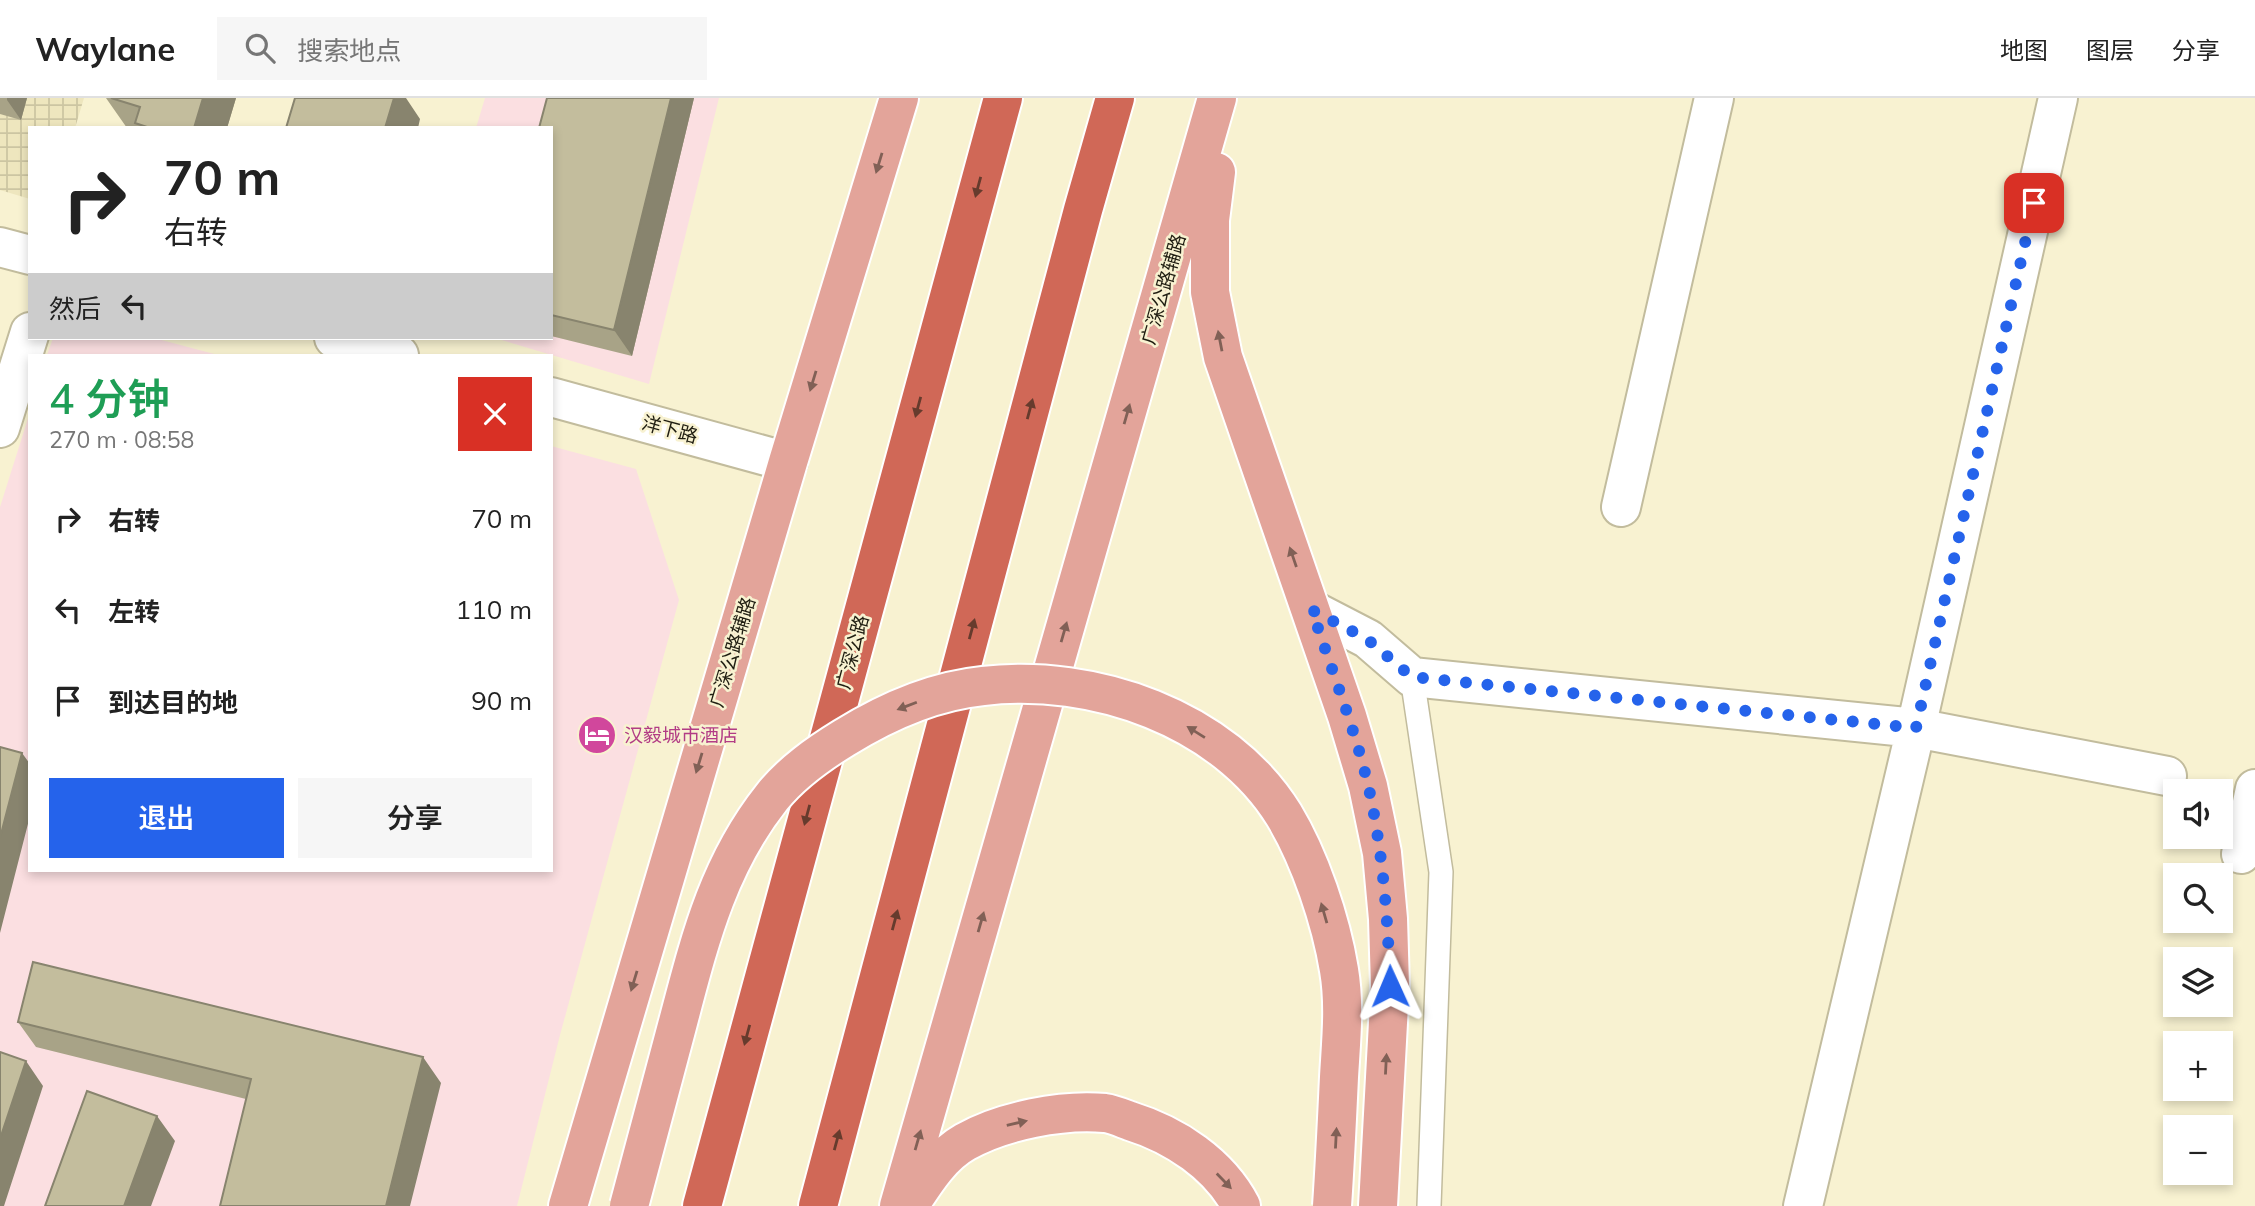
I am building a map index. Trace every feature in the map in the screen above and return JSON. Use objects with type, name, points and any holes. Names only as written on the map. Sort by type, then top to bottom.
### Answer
[{"type":"highway","points":[[990,141],[998,98]]},
{"type":"highway","name":"广深公路","points":[[702,1206],[1003,98]]},
{"type":"highway","points":[[818,1206],[1115,98]]},
{"type":"main road","name":"广深公路辅路","points":[[568,1206],[788,462],[899,98]]},
{"type":"main road","name":"广深公路辅路","points":[[900,1206],[1217,98]]},
{"type":"main road","points":[[1226,98],[1210,220],[1210,292],[1223,357],[1312,610],[1368,786],[1382,853],[1390,986],[1378,1206]]},
{"type":"main road","points":[[629,1206],[702,928],[721,880],[742,838],[774,794],[812,758],[879,717],[927,698],[982,685],[1024,684],[1074,687],[1121,699],[1175,719],[1221,748],[1255,779],[1284,815],[1320,899],[1339,971],[1342,1036],[1332,1206]]},
{"type":"main road","points":[[909,1206],[933,1170],[963,1143],[1010,1124],[1058,1114],[1106,1113],[1153,1128],[1198,1155],[1233,1190],[1241,1206]]},
{"type":"street","points":[[1621,507],[1714,98]]},
{"type":"street","points":[[1803,1206],[1916,728],[2058,98]]},
{"type":"street","points":[[0,247],[28,254]]},
{"type":"street","points":[[0,428],[28,338]]},
{"type":"street","points":[[342,340],[395,354]]},
{"type":"street","name":"洋下路","points":[[553,398],[788,462]]},
{"type":"street","points":[[1312,610],[1367,639],[1412,677],[1916,728],[2167,776]]},
{"type":"street","points":[[2241,855],[2255,789]]},
{"type":"lane","points":[[1412,677],[1441,872],[1429,1206]]},
{"type":"shaded area","points":[[0,98],[84,98],[76,126],[28,126],[28,198],[0,190]]},
{"type":"shaded area","points":[[485,98],[719,98],[649,384],[502,340],[553,340],[553,126],[477,126]]},
{"type":"shaded area","points":[[52,340],[162,340],[214,354],[47,354]]},
{"type":"shaded area","points":[[28,418],[28,872],[553,872],[553,447],[636,469],[679,600],[560,1035],[517,1206],[0,1206],[0,507]]},
{"type":"building","points":[[111,98],[203,98],[195,126],[144,126],[135,123],[140,107]]},
{"type":"building","points":[[295,98],[394,98],[386,126],[287,126]]},
{"type":"building","points":[[547,98],[671,98],[614,330],[553,315],[553,126],[540,126]]},
{"type":"building","points":[[0,747],[22,753],[0,838]]},
{"type":"building","points":[[33,962],[423,1057],[386,1206],[220,1206],[251,1079],[18,1022]]},
{"type":"building","points":[[0,1052],[26,1061],[0,1139]]},
{"type":"building","points":[[87,1091],[157,1116],[124,1206],[45,1206]]},
{"type":"place","name":"汉毅城市酒店","points":[[597,735]]},
{"type":"route","points":[[1390,986],[1382,853],[1368,786],[1312,610],[1367,639],[1412,677],[1916,728],[2034,203]]}]
